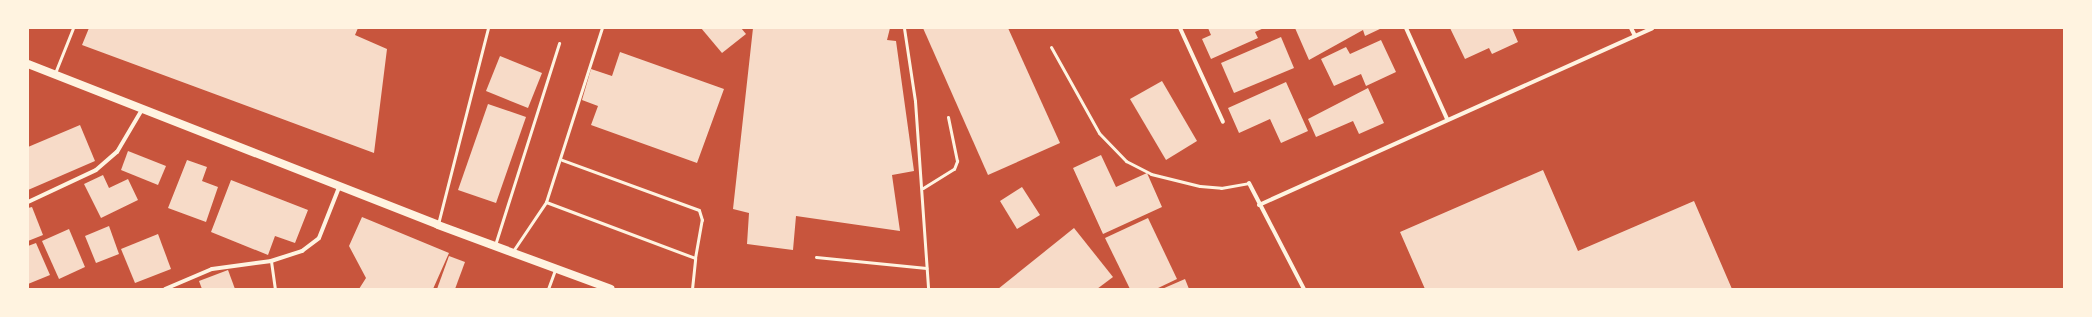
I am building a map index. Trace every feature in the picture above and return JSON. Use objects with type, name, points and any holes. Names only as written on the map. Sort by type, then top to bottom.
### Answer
[{"type":"main road","points":[[28,64],[340,185],[438,225],[611,289]]},
{"type":"street","points":[[1180,28],[1223,122]]},
{"type":"street","points":[[1406,28],[1447,119]]},
{"type":"street","points":[[1631,28],[1635,36]]},
{"type":"street","points":[[1259,205],[1447,119],[1652,28]]},
{"type":"street","points":[[28,202],[96,170],[117,152],[143,108]]},
{"type":"street","points":[[1249,183],[1259,205],[1304,289]]},
{"type":"street","points":[[165,289],[212,269],[270,261],[302,251],[319,238],[340,185]]},
{"type":"lane","points":[[55,74],[73,28]]},
{"type":"lane","points":[[438,225],[488,28]]},
{"type":"lane","points":[[512,253],[546,202],[562,160],[602,28]]},
{"type":"lane","points":[[904,28],[923,188],[928,289]]},
{"type":"lane","points":[[494,246],[559,43]]},
{"type":"lane","points":[[1051,47],[1100,133],[1126,161],[1151,174],[1200,186],[1221,188],[1249,183]]},
{"type":"lane","points":[[923,188],[954,169],[957,161],[948,117]]},
{"type":"lane","points":[[562,160],[699,210],[702,220],[695,258],[692,289]]},
{"type":"lane","points":[[546,202],[695,258]]},
{"type":"lane","points":[[816,257],[926,268]]},
{"type":"lane","points":[[270,261],[275,289]]},
{"type":"lane","points":[[548,289],[556,269]]},
{"type":"building","points":[[89,28],[358,28],[355,35],[387,49],[374,153],[82,45]]},
{"type":"building","points":[[701,28],[741,28],[746,34],[722,53]]},
{"type":"building","points":[[753,28],[890,28],[887,40],[896,41],[914,171],[892,175],[900,231],[796,216],[793,250],[747,244],[749,213],[733,209]]},
{"type":"building","points":[[923,28],[1008,28],[1060,143],[988,175]]},
{"type":"building","points":[[1208,28],[1264,28],[1255,32],[1258,38],[1211,59],[1202,39],[1211,35]]},
{"type":"building","points":[[1295,28],[1382,28],[1365,36],[1363,30],[1309,60]]},
{"type":"building","points":[[1450,28],[1512,28],[1518,42],[1492,54],[1489,48],[1465,59]]},
{"type":"building","points":[[1281,37],[1294,68],[1234,93],[1221,63]]},
{"type":"building","points":[[1381,40],[1396,72],[1366,86],[1361,74],[1334,86],[1321,59],[1346,47],[1350,54]]},
{"type":"building","points":[[620,52],[724,89],[697,163],[591,125],[598,106],[582,100],[591,69],[612,76]]},
{"type":"building","points":[[500,56],[542,73],[528,108],[486,91]]},
{"type":"building","points":[[1162,81],[1197,141],[1166,160],[1130,99]]},
{"type":"building","points":[[1286,82],[1308,131],[1281,143],[1270,119],[1239,133],[1228,108]]},
{"type":"building","points":[[1368,88],[1384,123],[1359,134],[1353,121],[1316,137],[1308,119]]},
{"type":"building","points":[[488,104],[526,117],[496,203],[458,190]]},
{"type":"building","points":[[80,125],[95,161],[28,190],[28,147]]},
{"type":"building","points":[[128,151],[166,166],[158,185],[121,170]]},
{"type":"building","points":[[1101,155],[1116,187],[1147,173],[1162,207],[1103,234],[1073,168]]},
{"type":"building","points":[[187,160],[207,167],[202,181],[218,187],[206,222],[168,208]]},
{"type":"building","points":[[1543,170],[1578,251],[1694,201],[1732,289],[1425,289],[1400,232]]},
{"type":"building","points":[[103,175],[109,188],[128,179],[138,200],[101,218],[84,184]]},
{"type":"building","points":[[231,180],[308,210],[295,243],[275,236],[268,255],[211,232]]},
{"type":"building","points":[[1022,187],[1040,215],[1017,229],[1000,201]]},
{"type":"building","points":[[32,207],[43,235],[28,241],[28,208]]},
{"type":"building","points":[[362,217],[449,253],[433,289],[359,289],[366,278],[349,246]]},
{"type":"building","points":[[1148,218],[1177,279],[1156,289],[1130,289],[1105,238]]},
{"type":"building","points":[[109,226],[119,254],[96,263],[85,236]]},
{"type":"building","points":[[1074,228],[1113,277],[1097,289],[998,289]]},
{"type":"building","points":[[69,229],[85,267],[59,279],[42,241]]},
{"type":"building","points":[[158,234],[171,269],[135,283],[121,249]]},
{"type":"building","points":[[36,243],[50,275],[28,284],[28,246]]},
{"type":"building","points":[[449,256],[465,262],[455,289],[437,289]]},
{"type":"building","points":[[228,270],[235,289],[202,289],[199,281]]},
{"type":"building","points":[[1185,279],[1189,289],[1162,289]]}]
